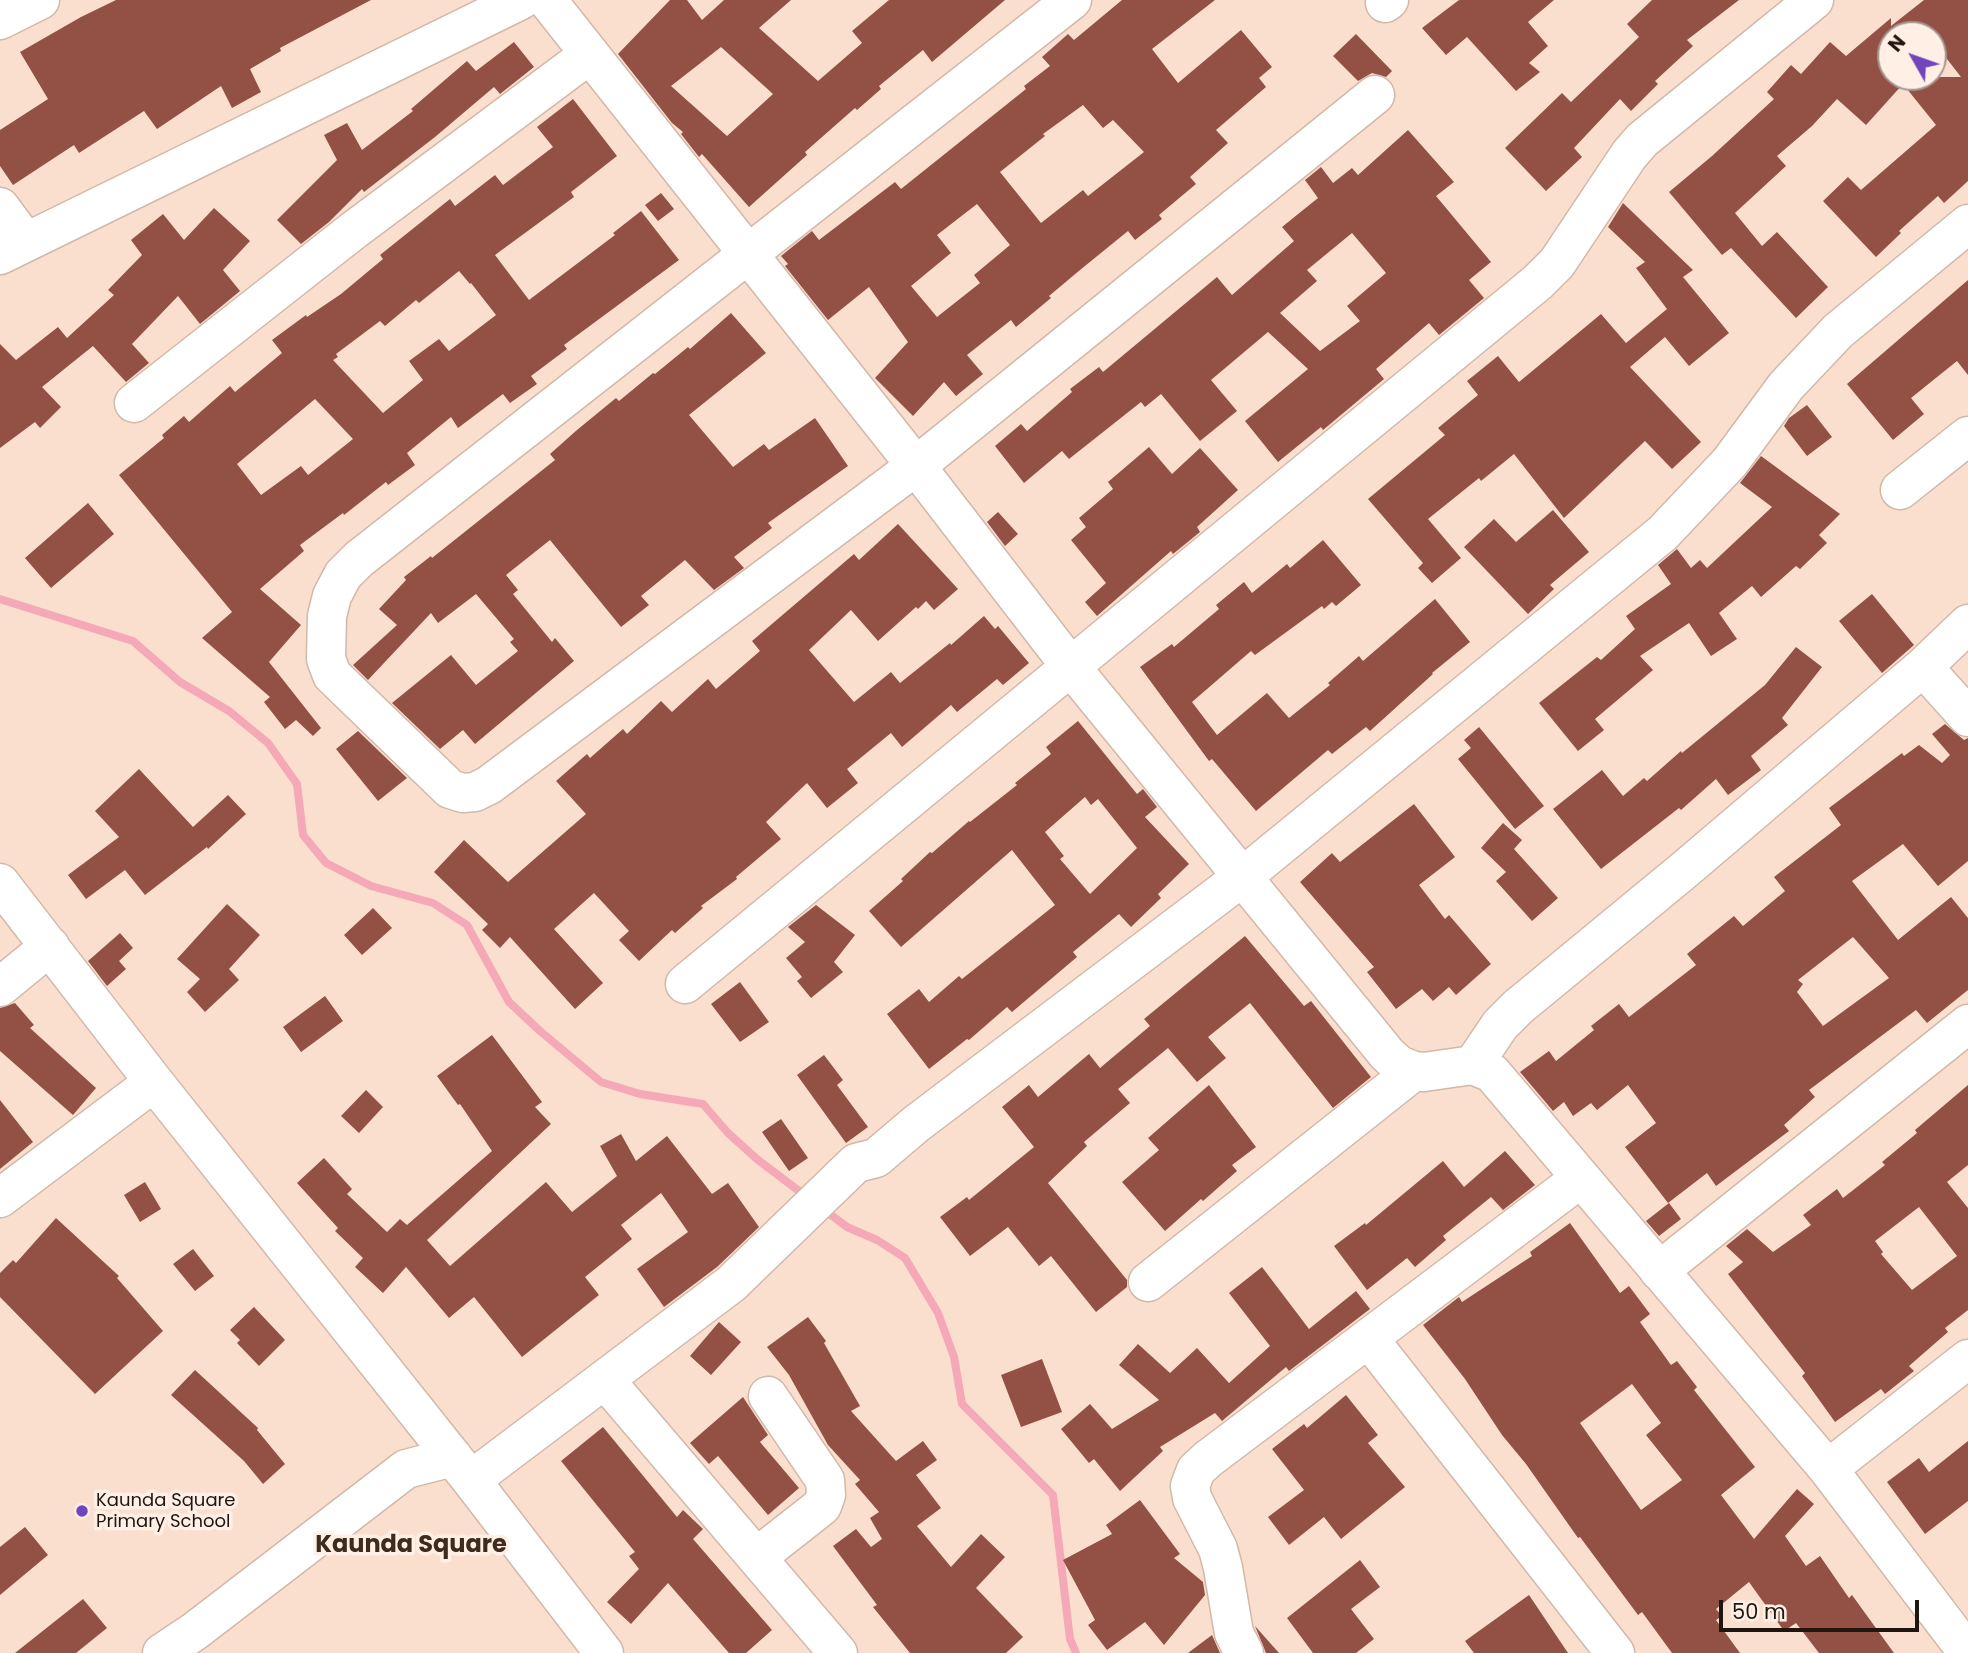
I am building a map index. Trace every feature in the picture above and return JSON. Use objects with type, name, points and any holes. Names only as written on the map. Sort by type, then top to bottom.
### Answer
[{"type":"street","points":[[0,20],[40,0]]},
{"type":"street","points":[[0,207],[13,249],[521,0]]},
{"type":"street","points":[[547,0],[916,466],[1071,667],[1387,1054],[1399,1065],[1414,1071],[1473,1065],[1482,1067],[1498,1079],[1828,1469],[1968,1653]]},
{"type":"street","points":[[1072,0],[359,559],[344,575],[332,596],[327,616],[326,659],[332,675],[450,789],[463,793],[475,792],[500,777],[916,466],[1375,95]]},
{"type":"street","points":[[685,984],[1538,282],[1557,263],[1629,155],[1642,140],[1814,0]]},
{"type":"street","points":[[134,403],[354,230],[590,54]]},
{"type":"street","points":[[162,1653],[195,1631],[406,1469],[462,1469],[605,1380],[731,1284],[856,1163],[876,1158],[916,1124],[1241,878],[1662,533],[1730,462],[1786,386],[1838,331],[1968,223]]},
{"type":"street","points":[[1900,490],[1968,436]]},
{"type":"street","points":[[1473,1065],[1500,1025],[1518,1007],[1923,667],[1968,624]]},
{"type":"street","points":[[1923,667],[1968,717]]},
{"type":"street","points":[[0,883],[604,1653]]},
{"type":"street","points":[[0,986],[50,946]]},
{"type":"street","points":[[1659,1271],[1968,1024]]},
{"type":"street","points":[[1148,1282],[1414,1071]]},
{"type":"street","points":[[0,1198],[154,1082]]},
{"type":"street","points":[[1244,1653],[1234,1633],[1218,1549],[1192,1498],[1191,1478],[1208,1459],[1581,1178]]},
{"type":"street","points":[[1369,1339],[1615,1653]]},
{"type":"street","points":[[1828,1469],[1968,1359]]},
{"type":"street","points":[[605,1380],[838,1653]]},
{"type":"street","points":[[757,1557],[822,1506],[826,1495],[825,1480],[768,1396]]},
{"type":"building","points":[[116,0],[371,0],[280,48],[281,51],[250,69],[261,92],[232,108],[221,86],[157,129],[144,111],[79,153],[74,145],[13,185],[0,166],[0,130],[48,99],[20,52]]},
{"type":"building","points":[[670,0],[687,0],[702,20],[724,0],[791,0],[759,28],[818,81],[862,43],[852,31],[889,0],[1005,0],[932,62],[923,50],[879,86],[881,89],[857,110],[855,108],[805,152],[807,155],[749,207],[702,154],[699,157],[681,134],[683,132],[672,123],[618,54]],"holes":[[[721,47],[773,94],[727,136],[671,86]]]},
{"type":"building","points":[[1122,0],[1215,0],[1152,49],[1178,83],[1241,30],[1272,67],[1259,78],[1266,87],[1216,130],[1228,143],[1190,177],[1196,184],[1159,215],[1162,219],[1135,240],[1128,231],[1016,327],[1011,320],[967,355],[983,374],[956,396],[944,382],[913,416],[875,378],[908,342],[869,287],[828,320],[785,266],[788,264],[781,256],[812,231],[819,240],[895,182],[901,189],[1026,89],[1024,86],[1050,66],[1042,57],[1068,34],[1074,40]],"holes":[[[1083,105],[1103,128],[1113,120],[1144,152],[1088,196],[1083,190],[1041,223],[1000,172],[1045,136],[1043,134]],[[977,204],[1010,245],[974,275],[980,283],[937,317],[911,286],[951,253],[937,235]]]},
{"type":"building","points":[[1459,0],[1554,0],[1528,22],[1548,46],[1529,63],[1540,72],[1516,91],[1467,37],[1446,55],[1422,28]]},
{"type":"building","points":[[1652,0],[1739,0],[1687,40],[1693,46],[1655,81],[1658,84],[1631,111],[1620,99],[1574,148],[1582,157],[1546,191],[1505,148],[1562,93],[1571,102],[1639,37],[1627,24]]},
{"type":"building","points":[[1924,0],[1968,0],[1968,181],[1944,203],[1938,196],[1899,231],[1901,233],[1876,257],[1823,201],[1848,177],[1861,190],[1936,125],[1909,91],[1947,91],[1947,77],[1961,77],[1947,59],[1947,21],[1897,21]]},
{"type":"building","points":[[1877,30],[1877,91],[1897,91],[1866,125],[1837,99],[1812,126],[1777,156],[1786,166],[1735,213],[1762,246],[1777,232],[1828,287],[1796,318],[1731,248],[1722,255],[1669,192],[1774,99],[1767,92],[1791,65],[1801,74],[1830,42],[1846,56]]},
{"type":"building","points":[[1356,34],[1392,71],[1386,77],[1372,73],[1358,81],[1333,56]]},
{"type":"building","points":[[514,42],[534,67],[500,94],[494,87],[364,192],[362,189],[329,222],[301,244],[277,220],[337,160],[324,135],[347,123],[362,150],[413,111],[411,109],[467,61],[476,71]]},
{"type":"building","points":[[573,99],[617,156],[571,192],[574,197],[495,255],[529,300],[615,235],[613,233],[641,211],[679,260],[564,345],[567,349],[531,376],[537,384],[510,403],[503,394],[458,428],[451,417],[407,453],[415,465],[388,485],[386,482],[300,545],[304,551],[260,589],[301,625],[269,662],[321,728],[313,736],[296,720],[285,729],[264,702],[270,697],[202,638],[232,612],[119,475],[164,438],[162,435],[184,416],[189,422],[230,386],[235,392],[282,353],[272,340],[341,294],[383,259],[380,255],[450,199],[455,206],[495,175],[503,185],[553,147],[537,127]],"holes":[[[459,271],[496,315],[449,351],[439,339],[409,361],[423,380],[383,413],[333,360],[338,357],[336,354],[380,321],[385,326],[416,300],[419,303]],[[315,399],[353,439],[308,475],[301,466],[261,495],[237,464]]]},
{"type":"building","points":[[1408,130],[1454,182],[1436,196],[1491,262],[1469,280],[1484,298],[1439,335],[1429,323],[1376,369],[1384,379],[1323,430],[1321,427],[1278,462],[1245,421],[1308,369],[1268,332],[1211,380],[1237,411],[1200,441],[1161,394],[1145,407],[1141,402],[1069,459],[1062,451],[1024,483],[995,446],[1021,424],[1027,431],[1072,392],[1070,389],[1099,367],[1103,372],[1217,277],[1232,295],[1294,241],[1282,227],[1318,198],[1305,180],[1321,167],[1333,183],[1352,168],[1358,175]],"holes":[[[1352,233],[1386,273],[1347,306],[1360,321],[1320,351],[1280,313],[1317,281],[1307,270]]]},
{"type":"building","points":[[661,193],[674,209],[658,221],[645,205]]},
{"type":"building","points":[[1623,203],[1693,270],[1683,277],[1729,333],[1689,366],[1665,337],[1630,367],[1701,442],[1672,469],[1645,441],[1564,518],[1514,454],[1428,519],[1461,558],[1432,583],[1418,568],[1423,563],[1368,499],[1445,435],[1438,428],[1478,395],[1467,381],[1498,356],[1519,382],[1601,314],[1626,343],[1667,309],[1636,268],[1645,262],[1608,227]]},
{"type":"building","points":[[214,208],[250,241],[223,270],[240,291],[200,324],[178,296],[132,344],[149,363],[126,382],[93,346],[42,387],[61,407],[40,428],[35,422],[0,448],[0,344],[16,360],[58,327],[67,338],[114,295],[108,290],[142,255],[131,240],[163,214],[184,240]]},
{"type":"building","points":[[1968,280],[1968,375],[1957,361],[1911,398],[1924,414],[1893,440],[1847,384]]},
{"type":"building","points":[[731,313],[766,353],[689,415],[733,467],[764,444],[769,450],[815,418],[848,466],[768,523],[772,528],[734,557],[744,568],[714,590],[685,560],[641,596],[649,605],[621,627],[550,540],[506,575],[518,590],[513,594],[552,642],[555,638],[574,661],[475,744],[463,730],[440,749],[392,703],[451,655],[476,685],[518,651],[510,642],[514,639],[476,594],[438,623],[431,613],[368,680],[353,665],[397,625],[379,609],[406,580],[404,577],[431,556],[432,558],[555,460],[550,454],[577,430],[616,398],[619,401],[688,347],[690,349]]},
{"type":"building","points":[[1807,405],[1832,437],[1807,456],[1784,426],[1789,418]]},
{"type":"building","points":[[1149,447],[1172,474],[1200,448],[1238,490],[1197,527],[1200,532],[1173,554],[1171,551],[1097,616],[1085,602],[1106,583],[1071,540],[1086,527],[1079,518],[1113,489],[1108,482]]},
{"type":"building","points":[[1761,456],[1840,514],[1819,535],[1827,543],[1800,569],[1796,566],[1761,597],[1752,586],[1719,613],[1737,639],[1711,656],[1689,623],[1640,656],[1653,670],[1595,719],[1604,730],[1578,751],[1539,703],[1597,657],[1601,660],[1635,629],[1626,616],[1671,584],[1658,565],[1677,549],[1691,568],[1700,560],[1707,568],[1772,507],[1740,483]]},
{"type":"building","points":[[88,503],[114,534],[51,588],[25,558]]},
{"type":"building","points":[[1553,510],[1589,552],[1550,585],[1554,589],[1528,614],[1464,547],[1494,519],[1516,542]]},
{"type":"building","points":[[998,512],[1018,534],[1005,546],[987,522]]},
{"type":"building","points":[[898,524],[958,589],[934,610],[926,601],[918,609],[916,607],[878,641],[851,610],[809,650],[854,702],[891,672],[900,683],[984,616],[995,629],[998,626],[1029,663],[1003,685],[997,679],[957,712],[951,705],[902,747],[891,733],[847,769],[858,783],[827,808],[807,783],[766,822],[781,839],[736,877],[737,879],[701,906],[703,908],[675,933],[672,930],[639,961],[619,940],[629,931],[594,893],[554,929],[603,983],[575,1009],[510,937],[500,948],[482,930],[488,924],[434,872],[464,840],[508,882],[586,814],[556,781],[587,754],[590,758],[623,729],[627,734],[661,701],[672,712],[708,679],[716,689],[760,651],[752,641],[854,554],[859,560]]},
{"type":"building","points":[[1323,540],[1361,585],[1336,606],[1332,602],[1324,609],[1322,606],[1255,655],[1251,651],[1192,702],[1217,735],[1267,693],[1289,718],[1330,685],[1328,683],[1359,656],[1363,661],[1435,599],[1470,642],[1432,673],[1370,731],[1366,727],[1332,754],[1328,750],[1256,811],[1212,759],[1209,761],[1140,667],[1172,644],[1174,647],[1219,609],[1216,605],[1244,582],[1252,593],[1287,564],[1290,568]]},
{"type":"building","points":[[1872,594],[1914,645],[1882,673],[1839,621]]},
{"type":"building","points":[[1796,647],[1822,667],[1782,718],[1788,725],[1751,756],[1761,770],[1728,795],[1716,779],[1681,810],[1679,808],[1601,869],[1553,809],[1602,770],[1623,796],[1644,778],[1647,781],[1765,685]]},
{"type":"building","points":[[1078,721],[1137,794],[1143,789],[1157,807],[1145,817],[1189,864],[1158,894],[1161,898],[1131,927],[1119,914],[1073,952],[1077,957],[1012,1012],[1007,1007],[969,1040],[929,1069],[887,1014],[919,989],[929,1002],[959,976],[962,979],[1055,905],[1012,850],[901,947],[869,911],[930,852],[1017,785],[1015,783],[1051,754],[1046,747]],"holes":[[[1085,797],[1091,805],[1098,799],[1137,848],[1090,894],[1060,859],[1064,856],[1045,832]]]},
{"type":"building","points":[[1945,724],[1964,740],[1968,738],[1968,861],[1938,886],[1903,844],[1852,881],[1898,940],[1951,897],[1968,918],[1968,990],[1927,1023],[1916,1010],[1809,1090],[1815,1097],[1784,1125],[1789,1131],[1716,1186],[1707,1173],[1668,1203],[1625,1147],[1656,1123],[1628,1085],[1597,1110],[1591,1103],[1573,1116],[1564,1102],[1553,1111],[1520,1072],[1549,1051],[1556,1061],[1594,1030],[1591,1026],[1619,1004],[1629,1017],[1696,965],[1687,954],[1734,916],[1743,926],[1785,891],[1774,877],[1841,825],[1829,808],[1902,753],[1904,756],[1919,745],[1942,763],[1950,755],[1932,734]],"holes":[[[1853,937],[1889,978],[1823,1026],[1797,992],[1803,984],[1798,980]]]},
{"type":"building","points":[[1479,727],[1544,806],[1515,829],[1458,759],[1471,748],[1464,740]]},
{"type":"building","points":[[358,731],[407,778],[378,801],[336,749]]},
{"type":"building","points":[[139,769],[193,827],[228,795],[246,814],[208,849],[207,847],[145,895],[125,870],[86,899],[68,875],[119,837],[95,811]]},
{"type":"building","points":[[1414,804],[1455,857],[1419,885],[1445,919],[1449,915],[1491,964],[1456,995],[1449,987],[1433,1001],[1422,989],[1396,1009],[1367,972],[1374,967],[1300,882],[1332,853],[1340,862]]},
{"type":"building","points":[[1503,823],[1522,840],[1514,849],[1558,898],[1532,921],[1496,881],[1506,872],[1481,848]]},
{"type":"building","points":[[227,904],[260,935],[229,969],[239,980],[205,1012],[187,992],[200,979],[177,959]]},
{"type":"building","points":[[816,905],[855,935],[834,962],[843,972],[811,998],[797,981],[802,977],[786,958],[805,942],[788,927]]},
{"type":"building","points":[[373,908],[392,928],[362,955],[344,935]]},
{"type":"building","points":[[120,933],[133,948],[119,961],[126,969],[107,986],[88,961]]},
{"type":"building","points":[[1245,936],[1304,1006],[1311,1001],[1371,1077],[1333,1108],[1250,1003],[1208,1037],[1226,1058],[1197,1082],[1168,1048],[1118,1089],[1130,1103],[1084,1142],[1087,1146],[1048,1183],[1127,1280],[1127,1287],[1096,1312],[1051,1256],[1039,1266],[1008,1227],[970,1256],[940,1217],[967,1197],[969,1200],[1034,1147],[1002,1107],[1029,1085],[1038,1097],[1089,1054],[1100,1068],[1150,1026],[1144,1019]]},
{"type":"building","points":[[740,982],[769,1022],[740,1042],[711,1004]]},
{"type":"building","points":[[325,996],[343,1021],[301,1052],[283,1027]]},
{"type":"building","points":[[15,1003],[34,1025],[30,1028],[96,1088],[73,1115],[0,1051],[0,1008]]},
{"type":"building","points":[[492,1035],[542,1102],[535,1107],[551,1124],[427,1240],[450,1266],[546,1182],[572,1212],[617,1176],[600,1146],[621,1134],[636,1161],[667,1136],[712,1194],[728,1183],[759,1227],[717,1267],[664,1307],[637,1269],[688,1232],[661,1193],[621,1225],[632,1239],[585,1277],[599,1295],[522,1357],[474,1297],[449,1318],[406,1267],[383,1293],[355,1267],[363,1258],[335,1231],[338,1228],[297,1183],[324,1158],[352,1189],[347,1194],[387,1232],[400,1219],[407,1225],[492,1151],[437,1076]]},
{"type":"building","points":[[824,1055],[843,1080],[837,1085],[868,1127],[846,1143],[797,1075]]},
{"type":"building","points":[[1209,1085],[1256,1147],[1232,1165],[1237,1171],[1165,1231],[1122,1182],[1159,1150],[1148,1138]]},
{"type":"building","points":[[1968,1085],[1968,1165],[1947,1182],[1968,1208],[1968,1310],[1945,1328],[1948,1332],[1909,1366],[1914,1371],[1885,1394],[1881,1389],[1835,1422],[1802,1376],[1805,1373],[1728,1274],[1743,1262],[1726,1246],[1747,1229],[1773,1252],[1811,1225],[1803,1215],[1837,1189],[1843,1198],[1885,1165],[1882,1162],[1917,1133],[1915,1130]],"holes":[[[1919,1207],[1957,1256],[1912,1290],[1881,1254],[1883,1252],[1875,1241]]]},
{"type":"building","points":[[366,1090],[383,1107],[359,1133],[341,1116]]},
{"type":"building","points":[[0,1100],[33,1142],[0,1169]]},
{"type":"building","points":[[781,1119],[808,1158],[789,1171],[762,1132]]},
{"type":"building","points":[[1505,1151],[1535,1185],[1503,1210],[1491,1197],[1443,1236],[1446,1240],[1415,1267],[1407,1258],[1367,1290],[1334,1246],[1365,1223],[1366,1225],[1443,1161],[1464,1187]]},
{"type":"building","points":[[145,1182],[161,1209],[140,1222],[124,1195]]},
{"type":"building","points":[[1669,1203],[1681,1219],[1659,1236],[1646,1221]]},
{"type":"building","points":[[56,1218],[119,1276],[117,1278],[163,1331],[95,1394],[0,1297],[0,1273],[13,1260],[16,1263]]},
{"type":"building","points":[[1570,1223],[1620,1293],[1629,1286],[1650,1314],[1640,1322],[1671,1365],[1677,1361],[1697,1387],[1694,1390],[1755,1467],[1721,1495],[1754,1539],[1797,1489],[1814,1504],[1785,1536],[1806,1566],[1820,1556],[1849,1598],[1852,1595],[1894,1653],[1819,1653],[1796,1623],[1784,1631],[1749,1582],[1716,1609],[1722,1616],[1716,1620],[1740,1653],[1672,1653],[1642,1612],[1638,1615],[1580,1537],[1578,1538],[1502,1435],[1465,1379],[1423,1325],[1459,1297],[1462,1302],[1532,1256],[1530,1252]],"holes":[[[1632,1384],[1661,1423],[1646,1435],[1682,1480],[1641,1510],[1580,1423]]]},
{"type":"building","points":[[193,1249],[214,1276],[195,1291],[173,1264]]},
{"type":"building","points":[[1262,1267],[1309,1329],[1356,1291],[1370,1309],[1289,1371],[1286,1367],[1222,1421],[1215,1413],[1160,1447],[1163,1451],[1120,1491],[1094,1459],[1089,1463],[1061,1429],[1090,1404],[1112,1429],[1159,1400],[1119,1365],[1138,1344],[1170,1373],[1197,1348],[1229,1383],[1270,1346],[1229,1293]]},
{"type":"building","points":[[254,1307],[285,1340],[259,1366],[237,1343],[240,1340],[230,1330]]},
{"type":"building","points":[[808,1317],[826,1341],[824,1343],[860,1406],[851,1411],[896,1461],[923,1441],[937,1460],[916,1475],[941,1508],[917,1526],[951,1567],[981,1534],[1005,1557],[976,1588],[1023,1637],[1006,1653],[910,1653],[873,1607],[877,1605],[833,1546],[856,1529],[871,1547],[882,1539],[870,1518],[879,1512],[855,1484],[860,1480],[828,1445],[789,1375],[767,1347]]},
{"type":"building","points":[[719,1322],[741,1342],[711,1375],[690,1356]]},
{"type":"building","points":[[1042,1359],[1062,1412],[1021,1427],[1001,1375]]},
{"type":"building","points":[[195,1370],[258,1428],[285,1464],[263,1484],[244,1461],[171,1395]]},
{"type":"building","points":[[1346,1395],[1378,1435],[1368,1443],[1405,1487],[1341,1539],[1324,1517],[1289,1545],[1268,1517],[1304,1490],[1272,1449],[1304,1424],[1307,1428]]},
{"type":"building","points":[[743,1397],[768,1435],[760,1442],[799,1488],[768,1515],[718,1456],[709,1464],[690,1443]]},
{"type":"building","points":[[603,1427],[677,1517],[683,1510],[703,1529],[693,1539],[772,1630],[746,1653],[729,1653],[668,1583],[631,1624],[607,1602],[639,1569],[629,1556],[635,1552],[561,1461]]},
{"type":"building","points":[[1968,1441],[1968,1501],[1925,1534],[1887,1482],[1919,1458],[1929,1472]]},
{"type":"building","points":[[1140,1500],[1180,1554],[1174,1558],[1203,1582],[1205,1595],[1164,1645],[1145,1622],[1107,1650],[1088,1625],[1095,1620],[1063,1560],[1112,1534],[1106,1525]]},
{"type":"building","points":[[25,1527],[48,1555],[0,1595],[0,1547]]},
{"type":"building","points":[[1360,1560],[1380,1587],[1351,1609],[1374,1639],[1356,1653],[1313,1653],[1287,1618]]},
{"type":"building","points":[[1529,1595],[1568,1653],[1474,1653],[1465,1641]]},
{"type":"building","points":[[83,1599],[107,1628],[76,1653],[15,1653]]},
{"type":"building","points":[[1255,1626],[1279,1653],[1266,1653]]},
{"type":"building","points":[[1212,1635],[1220,1653],[1188,1653]]},
{"type":"waterway","points":[[0,599],[133,641],[180,682],[229,711],[268,743],[297,784],[303,835],[326,863],[371,886],[433,903],[467,925],[509,1002],[601,1082],[640,1094],[703,1104],[728,1133],[758,1160],[807,1197]]},
{"type":"waterway","points":[[823,1209],[847,1227],[877,1240],[905,1258],[938,1313],[954,1357],[962,1404],[1053,1495],[1070,1639],[1076,1653]]},
{"type":"place","name":"Kaunda Square Primary School","points":[[82,1511]]},
{"type":"district","name":"Kaunda Square","points":[[411,1546]]}]
